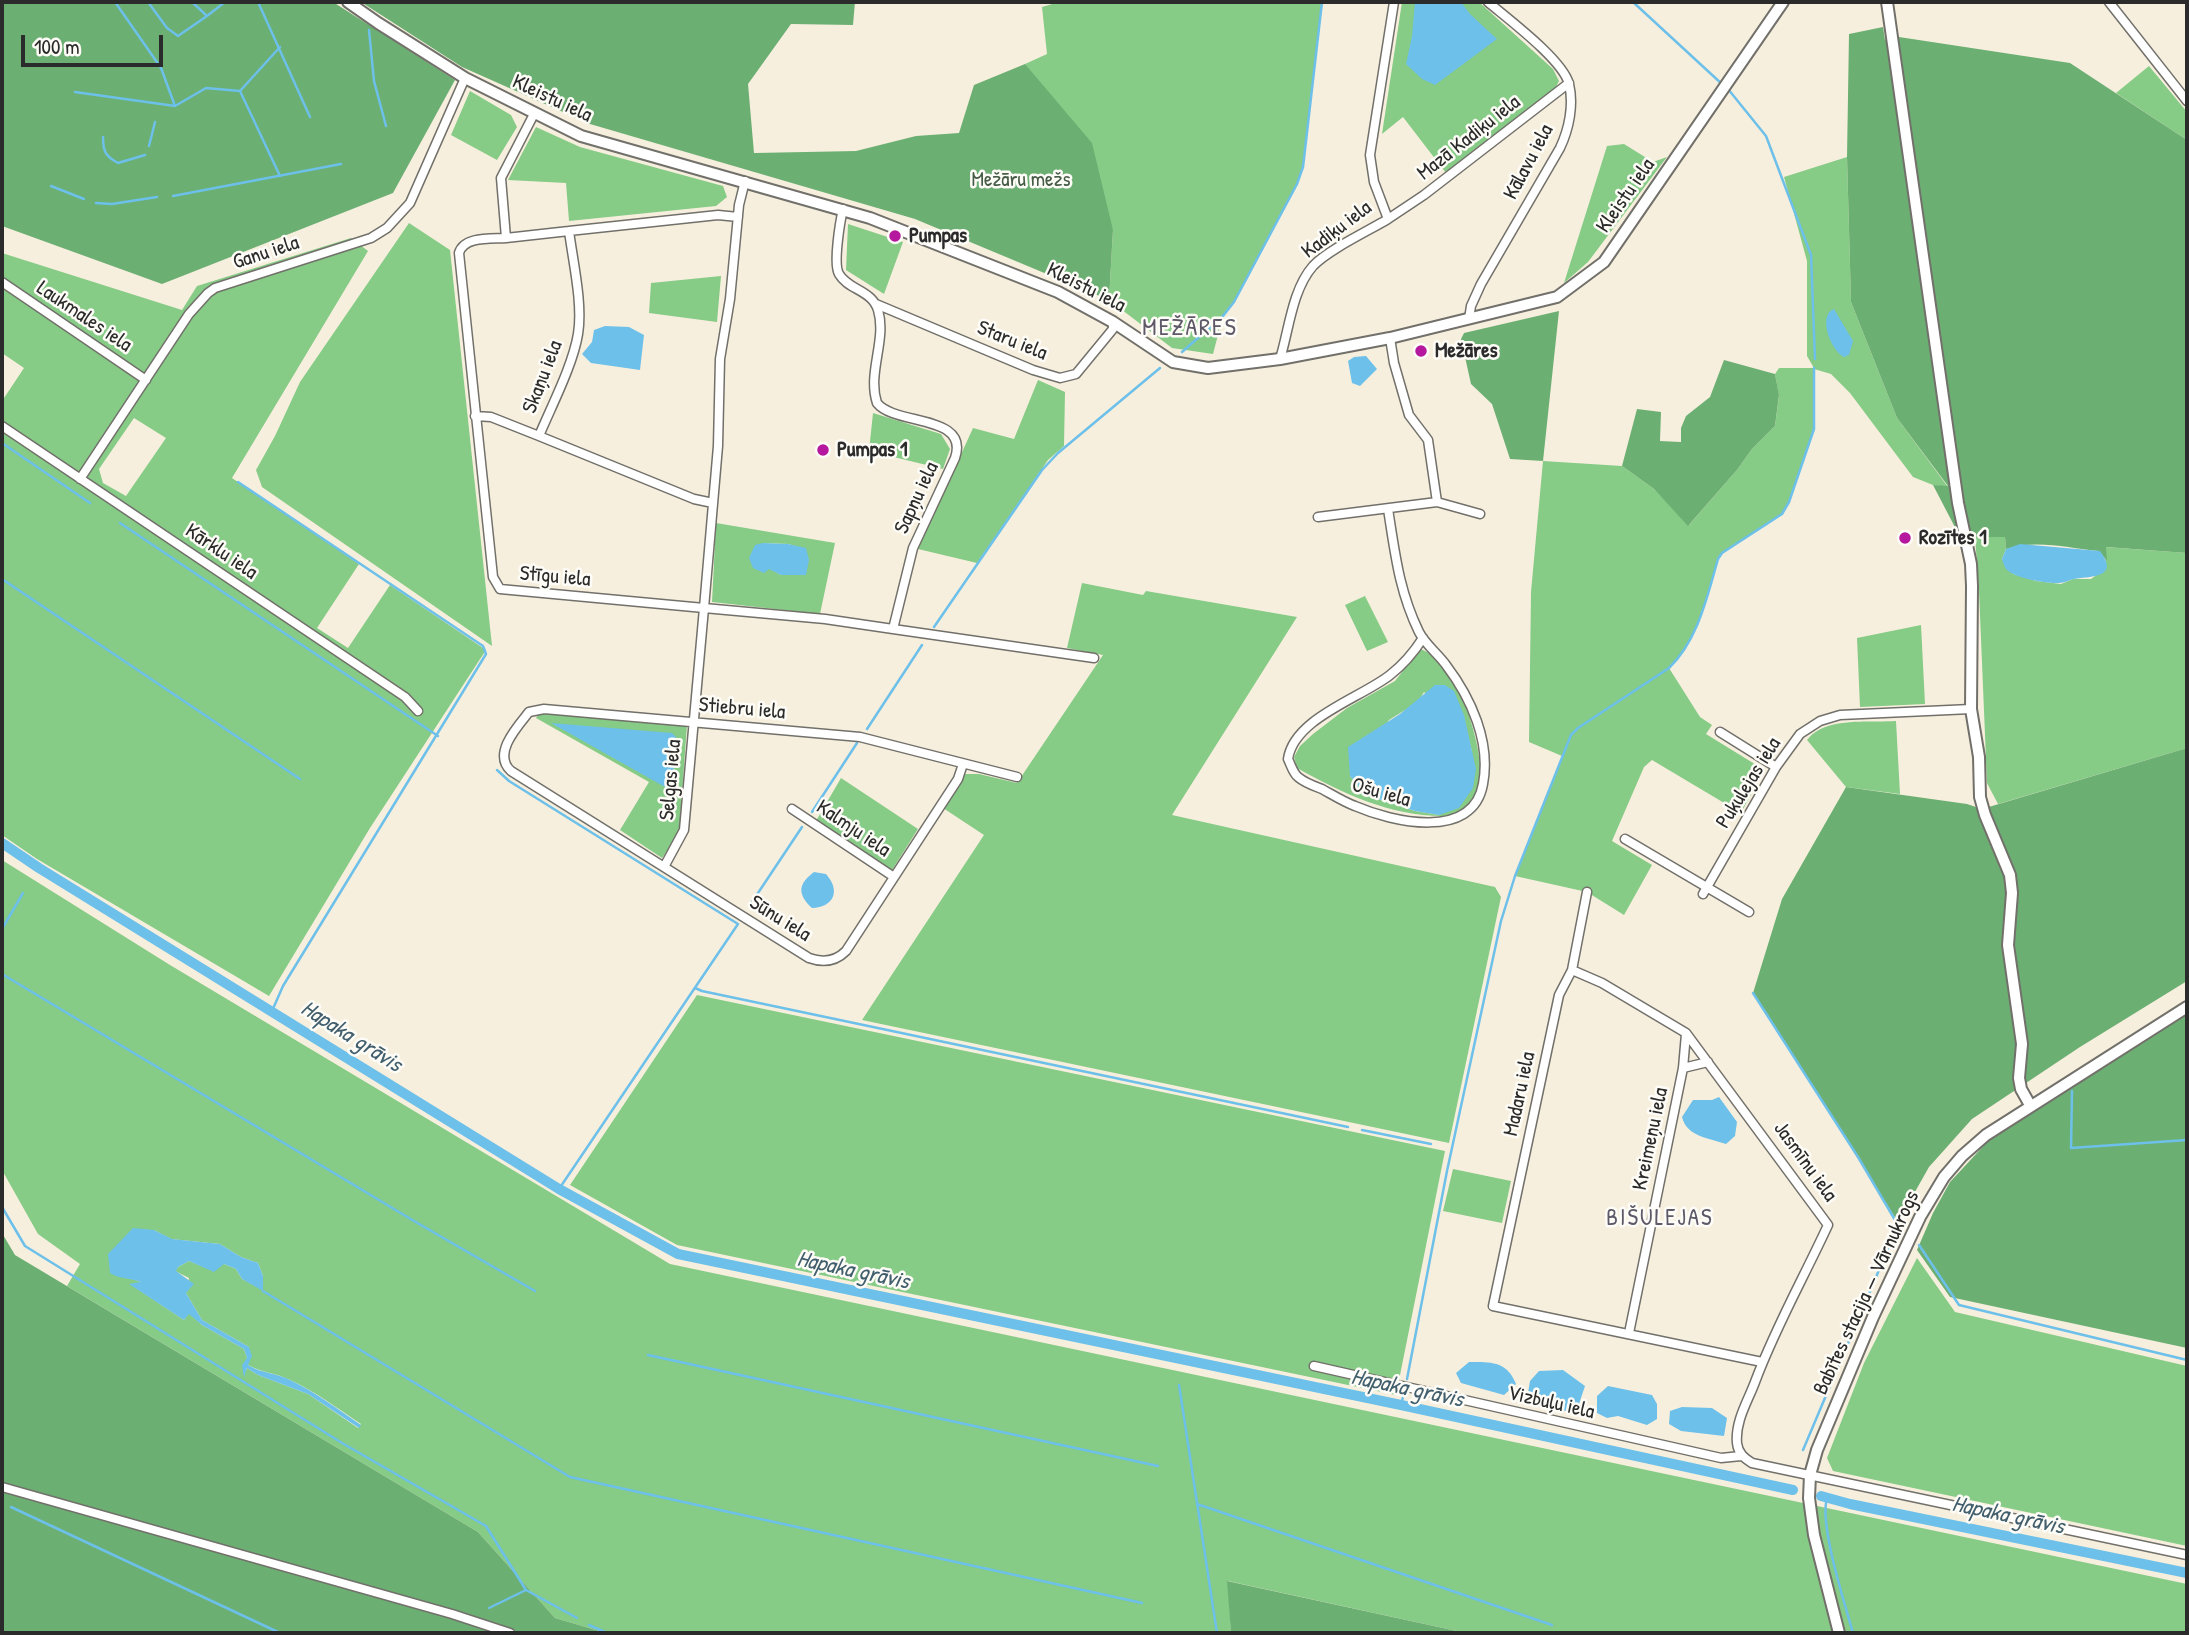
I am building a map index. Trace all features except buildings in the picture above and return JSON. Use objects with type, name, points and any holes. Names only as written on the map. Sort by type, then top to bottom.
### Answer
[{"type":"street","name":"Kleistu iela","points":[[348,2],[466,78],[581,136],[843,209],[938,243],[1045,287],[1113,321],[1173,362],[1208,368],[1280,359],[1390,338],[1557,298],[1604,262],[1783,2]]},
{"type":"street","name":"Kadiķu iela","points":[[1280,359],[1300,289],[1313,267],[1324,257],[1388,219],[1374,182],[1370,155],[1394,2]]},
{"type":"street","points":[[1488,2],[1557,62],[1569,83]]},
{"type":"street","points":[[1887,2],[1958,503],[1971,564],[1974,607],[1971,709],[1979,757],[1980,797],[2010,875],[2012,893],[2008,945],[2022,1044],[2019,1078],[2021,1089],[2031,1105]]},
{"type":"street","points":[[2109,2],[2187,101]]},
{"type":"street","name":"Ganu iela","points":[[80,479],[189,314],[208,293],[371,237],[387,228],[398,217],[410,203],[466,78]]},
{"type":"street","name":"Mazā Kadiķu iela","points":[[1388,219],[1424,195],[1569,83]]},
{"type":"street","name":"Kālavu iela","points":[[1469,319],[1471,306],[1481,284],[1568,131],[1569,83]]},
{"type":"street","points":[[506,237],[501,178],[534,114]]},
{"type":"street","points":[[745,181],[720,359],[719,426],[704,608],[816,618],[1094,658]]},
{"type":"street","points":[[843,209],[838,273],[876,304]]},
{"type":"street","points":[[569,231],[718,215],[738,217]]},
{"type":"street","name":"Stīgu iela","points":[[569,231],[467,243],[461,247],[459,253],[493,577],[500,589],[704,608]]},
{"type":"street","name":"Skaņu iela","points":[[569,231],[579,317],[578,334],[539,436],[694,499],[713,503]]},
{"type":"street","name":"Laukmales iela","points":[[2,282],[146,380]]},
{"type":"street","name":"Staru iela","points":[[876,304],[1033,370],[1060,378],[1076,374],[1113,329],[1113,321]]},
{"type":"street","name":"Sapņu iela","points":[[876,304],[880,319],[874,387],[877,402],[889,412],[945,429],[953,435],[958,446],[910,556],[893,629]]},
{"type":"street","points":[[1390,338],[1394,363],[1409,415],[1428,440],[1437,502]]},
{"type":"street","points":[[475,416],[491,417],[539,436]]},
{"type":"street","name":"Kārklu iela","points":[[2,426],[405,697],[418,711]]},
{"type":"street","points":[[1318,517],[1437,502],[1480,514]]},
{"type":"street","name":"Ošu iela","points":[[1388,509],[1402,593],[1423,638],[1462,689],[1478,722],[1483,750],[1484,780],[1481,795],[1472,809],[1453,820],[1425,822],[1386,816],[1356,807],[1298,777],[1288,759],[1293,742],[1315,721],[1392,674],[1423,638]]},
{"type":"street","name":"Selgas iela","points":[[664,867],[684,830],[704,608]]},
{"type":"street","name":"Stiebru iela","points":[[510,771],[502,760],[504,750],[533,709],[860,737],[1017,777]]},
{"type":"street","name":"Puķulejas iela","points":[[1705,890],[1776,767],[1800,734],[1820,721],[1840,715],[1971,709]]},
{"type":"street","points":[[1720,732],[1776,767]]},
{"type":"street","name":"Sūnu iela","points":[[510,771],[809,958],[818,961],[835,959],[846,951],[958,779],[963,764]]},
{"type":"street","name":"Kalmju iela","points":[[792,809],[894,877]]},
{"type":"street","points":[[1625,839],[1705,890],[1749,912]]},
{"type":"street","name":"Madaru iela","points":[[1587,892],[1572,970],[1559,995],[1493,1306],[1629,1333]]},
{"type":"street","name":"Jasmīnu iela","points":[[1572,970],[1602,983],[1686,1033],[1828,1225],[1743,1407],[1737,1432],[1737,1445],[1741,1456]]},
{"type":"street","name":"Babītes stacija — Vārnukrogs","points":[[1839,1633],[1814,1535],[1809,1498],[1810,1475],[1826,1428],[1873,1317],[1920,1217],[1944,1177],[1962,1156],[1986,1135],[2187,1007]]},
{"type":"street","name":"Kreimeņu iela","points":[[1629,1333],[1683,1068],[1686,1033]]},
{"type":"street","points":[[1683,1068],[1708,1062]]},
{"type":"street","points":[[1629,1333],[1762,1362]]},
{"type":"street","name":"Vizbuļu iela","points":[[1314,1366],[1721,1458],[1741,1456]]},
{"type":"street","points":[[1741,1456],[1752,1463],[1841,1484],[2187,1555]]},
{"type":"street","points":[[2,1488],[438,1610],[510,1633]]},
{"type":"green space","points":[[2,2],[333,2],[455,80],[393,193],[162,284],[2,226]]},
{"type":"green space","name":"Mežāru mežs","points":[[361,2],[855,2],[853,25],[791,24],[748,84],[754,153],[856,151],[916,136],[959,133],[974,85],[1025,64],[1092,143],[1113,230],[1109,300],[915,219],[590,124],[462,67]]},
{"type":"green space","points":[[1059,2],[1322,2],[1303,167],[1297,184],[1234,302],[1223,316],[1213,354],[1172,348],[1109,300],[1113,230],[1025,64],[1047,54],[1042,7]]},
{"type":"green space","points":[[1402,2],[1479,2],[1553,69],[1559,81],[1555,89],[1446,173],[1403,117],[1382,134]]},
{"type":"green space","points":[[1883,27],[1885,40],[1899,37],[2070,63],[2187,140],[2187,553],[2106,547],[2107,561],[2099,551],[2040,544],[2006,549],[2005,537],[1959,535],[1933,485],[1948,486],[1897,418],[1851,302],[1847,157],[1849,34]]},
{"type":"green space","points":[[2149,66],[2187,112],[2187,140],[2116,93]]},
{"type":"green space","points":[[470,91],[511,115],[517,127],[497,160],[451,135]]},
{"type":"green space","points":[[536,127],[580,147],[723,186],[727,197],[716,206],[569,221],[566,183],[508,180]]},
{"type":"green space","points":[[1624,144],[1653,162],[1667,157],[1588,262],[1564,283],[1607,146]]},
{"type":"green space","points":[[1847,157],[1851,302],[1897,418],[1948,487],[1933,485],[1913,477],[1850,393],[1831,374],[1814,369],[1814,429],[1789,502],[1782,514],[1722,553],[1694,631],[1679,657],[1669,668],[1700,717],[1712,725],[1706,734],[1758,766],[1761,776],[1741,813],[1652,760],[1644,767],[1612,841],[1652,865],[1624,915],[1587,892],[1515,876],[1562,756],[1529,742],[1531,592],[1543,461],[1622,466],[1654,489],[1689,525],[1752,449],[1775,426],[1779,396],[1775,374],[1779,368],[1814,368],[1807,356],[1807,261],[1784,177]]},
{"type":"green space","points":[[409,223],[450,250],[492,646],[262,487],[256,470],[300,382]]},
{"type":"green space","points":[[848,224],[903,242],[884,294],[846,270]]},
{"type":"green space","points":[[351,238],[368,251],[232,478],[359,564],[317,628],[348,648],[390,585],[486,650],[370,828],[269,996],[37,859],[2,835],[2,401],[24,368],[2,353],[2,253],[182,310],[197,286]],"holes":[[[134,418],[166,438],[126,496],[103,483],[99,469]]]},
{"type":"green space","points":[[721,276],[717,322],[649,313],[651,283]]},
{"type":"green space","points":[[1559,311],[1543,461],[1510,459],[1492,404],[1471,384],[1461,339],[1464,333]]},
{"type":"green space","points":[[1724,360],[1775,374],[1779,395],[1775,426],[1752,449],[1688,526],[1654,489],[1622,466],[1637,409],[1661,412],[1660,441],[1681,442],[1681,428],[1686,416],[1710,397]]},
{"type":"green space","points":[[1038,380],[1065,392],[1064,446],[1048,460],[977,563],[918,549],[973,428],[1014,439]]},
{"type":"green space","points":[[873,413],[941,434],[950,449],[943,469],[869,451]]},
{"type":"green space","points":[[716,523],[835,543],[820,614],[712,602]],"holes":[[[763,543],[788,544],[806,549],[781,575],[769,568]]]},
{"type":"green space","points":[[1975,537],[2005,537],[2006,549],[2002,559],[2013,574],[2036,581],[2061,584],[2073,579],[2091,579],[2106,568],[2105,547],[2187,553],[2187,748],[1998,804],[1987,783]]},
{"type":"green space","points":[[1082,583],[1143,595],[1146,591],[1297,617],[1172,815],[1495,887],[1501,897],[1449,1143],[862,1020],[984,835],[943,808],[965,774],[979,774],[1017,783],[1103,655],[1067,648]]},
{"type":"green space","points":[[1365,596],[1388,642],[1367,651],[1345,605]]},
{"type":"green space","points":[[1921,625],[1925,704],[1860,707],[1857,638]]},
{"type":"green space","points":[[1420,649],[1434,656],[1456,685],[1472,724],[1480,762],[1481,781],[1469,808],[1443,816],[1404,812],[1349,794],[1297,768],[1294,757],[1300,746],[1313,734],[1347,708],[1395,681]],"holes":[[[1424,692],[1467,734],[1472,751],[1439,815],[1415,811],[1366,795],[1350,776],[1389,720],[1418,702]]]},
{"type":"green space","points":[[539,713],[687,725],[679,834],[662,858],[620,830],[649,782],[536,718]]},
{"type":"green space","points":[[1896,721],[1900,794],[1846,787],[1807,740],[1815,732],[1836,724]]},
{"type":"green space","points":[[2187,748],[2187,981],[2080,1047],[1972,1119],[1929,1167],[1898,1222],[1753,993],[1782,899],[1846,787],[1967,804],[1982,809]]},
{"type":"green space","points":[[841,778],[918,829],[892,870],[816,821]]},
{"type":"green space","points":[[2,860],[170,965],[670,1264],[2187,1584],[2187,1633],[1466,1633],[1228,1581],[1231,1633],[606,1633],[555,1618],[478,1532],[67,1286],[80,1264],[38,1234],[2,1170]],"holes":[[[154,1230],[171,1239],[220,1244],[241,1257],[258,1263],[263,1276],[263,1290],[242,1279],[236,1269],[224,1264],[201,1266],[189,1261],[175,1271],[189,1278],[186,1293],[202,1320],[249,1347],[248,1365],[308,1389],[361,1424],[358,1428],[308,1394],[258,1375],[247,1368],[244,1375],[247,1358],[244,1349],[202,1325],[189,1313],[184,1320],[130,1284],[144,1283],[129,1278]]]},
{"type":"green space","points":[[697,995],[1445,1151],[1396,1395],[677,1245],[570,1185]]},
{"type":"green space","points":[[2187,1012],[2187,1348],[1950,1297],[1917,1250],[1950,1182],[1989,1140]]},
{"type":"green space","points":[[1453,1169],[1511,1181],[1502,1223],[1443,1211]]},
{"type":"green space","points":[[2,1233],[15,1255],[478,1532],[555,1618],[606,1633],[2,1633]]},
{"type":"green space","points":[[1917,1258],[1955,1312],[2187,1366],[2187,1546],[1833,1471],[1827,1458],[1864,1363]]},
{"type":"green space","points":[[1227,1581],[1466,1633],[1231,1633]]},
{"type":"water","points":[[1415,2],[1461,2],[1497,39],[1435,85],[1422,79],[1406,64]]},
{"type":"water","points":[[1834,309],[1853,341],[1849,355],[1844,357],[1831,341],[1826,325],[1829,313]]},
{"type":"water","points":[[605,326],[629,327],[644,335],[640,370],[591,363],[582,354],[592,342],[594,330]]},
{"type":"water","points":[[1366,356],[1377,369],[1360,386],[1352,383],[1348,361],[1354,357]]},
{"type":"water","points":[[763,543],[806,548],[809,560],[806,575],[781,575],[769,569],[764,573],[753,568],[749,558],[755,545]]},
{"type":"water","points":[[2020,544],[2100,551],[2107,566],[2101,574],[2061,583],[2031,580],[2010,572],[2002,559],[2006,549]]},
{"type":"water","points":[[1435,685],[1445,685],[1454,691],[1464,715],[1476,769],[1473,788],[1459,808],[1439,815],[1415,811],[1366,795],[1350,776],[1348,747],[1400,714]]},
{"type":"water","points":[[551,723],[672,733],[676,737],[672,791]]},
{"type":"water","points":[[814,872],[826,874],[831,880],[834,892],[826,905],[812,908],[801,889]]},
{"type":"water","points":[[1719,1097],[1737,1122],[1735,1136],[1726,1144],[1694,1133],[1682,1117],[1693,1100],[1712,1100]]},
{"type":"water","points":[[133,1228],[154,1230],[172,1239],[220,1244],[241,1257],[258,1263],[263,1276],[263,1291],[242,1279],[236,1269],[224,1264],[214,1272],[189,1261],[176,1271],[194,1284],[186,1293],[202,1320],[249,1347],[252,1356],[248,1365],[285,1378],[308,1390],[361,1425],[359,1428],[308,1394],[258,1375],[247,1368],[244,1377],[242,1365],[247,1358],[244,1349],[202,1325],[189,1314],[184,1320],[129,1284],[141,1282],[110,1273],[108,1254]]},
{"type":"water","points":[[1469,1362],[1497,1364],[1508,1371],[1516,1384],[1504,1395],[1461,1383],[1456,1373]]},
{"type":"water","points":[[1563,1370],[1585,1386],[1578,1407],[1565,1411],[1533,1401],[1528,1393],[1530,1381],[1539,1371]]},
{"type":"water","points":[[1608,1386],[1652,1395],[1657,1404],[1657,1419],[1647,1425],[1618,1416],[1607,1418],[1597,1413],[1597,1396]]},
{"type":"water","points":[[1682,1407],[1712,1408],[1727,1418],[1724,1436],[1681,1431],[1669,1424],[1670,1411]]},
{"type":"waterway","points":[[115,2],[161,68],[175,106]]},
{"type":"waterway","points":[[148,2],[167,28],[178,36],[207,16]]},
{"type":"waterway","points":[[192,2],[207,16],[225,2]]},
{"type":"waterway","points":[[258,2],[310,117]]},
{"type":"waterway","points":[[1182,352],[1223,316],[1234,302],[1297,184],[1303,167],[1322,2]]},
{"type":"waterway","points":[[1633,2],[1723,85]]},
{"type":"waterway","points":[[369,30],[374,81],[386,126]]},
{"type":"waterway","points":[[240,91],[280,47]]},
{"type":"waterway","points":[[75,92],[175,106],[206,88],[240,91],[280,176]]},
{"type":"waterway","points":[[1728,89],[1766,136],[1811,255],[1815,359]]},
{"type":"waterway","points":[[149,146],[155,122]]},
{"type":"waterway","points":[[103,137],[106,153],[118,163],[145,155]]},
{"type":"waterway","points":[[173,196],[341,164]]},
{"type":"waterway","points":[[51,186],[84,199]]},
{"type":"waterway","points":[[96,203],[112,204],[157,197]]},
{"type":"waterway","points":[[934,627],[1042,470],[1058,453],[1160,368]]},
{"type":"waterway","points":[[1407,1379],[1447,1171],[1501,921],[1515,876],[1571,735],[1669,668],[1679,657],[1694,631],[1722,553],[1782,514],[1789,502],[1814,429],[1814,368]]},
{"type":"waterway","points":[[2,443],[90,503]]},
{"type":"waterway","points":[[238,482],[483,646],[486,654],[283,986],[272,1011]]},
{"type":"waterway","points":[[120,523],[438,736]]},
{"type":"waterway","points":[[2,579],[300,779]]},
{"type":"waterway","points":[[867,729],[922,645]]},
{"type":"waterway","points":[[812,812],[857,743]]},
{"type":"waterway","points":[[497,770],[509,781],[738,924],[559,1189]]},
{"type":"waterway","points":[[750,905],[802,827]]},
{"type":"waterway","name":"Hapaka grāvis","points":[[2,843],[559,1189],[678,1254],[1793,1490]]},
{"type":"waterway","points":[[2,929],[23,893]]},
{"type":"waterway","points":[[2,974],[535,1291]]},
{"type":"waterway","points":[[695,988],[1348,1127]]},
{"type":"waterway","points":[[1753,993],[1858,1157],[1898,1225],[1803,1450]]},
{"type":"waterway","points":[[2072,1091],[2071,1148],[2187,1140]]},
{"type":"waterway","points":[[1362,1130],[1431,1144]]},
{"type":"waterway","points":[[2,1207],[25,1246],[342,1443],[486,1526],[526,1590],[577,1618]]},
{"type":"waterway","points":[[1919,1245],[1959,1305],[2187,1360]]},
{"type":"waterway","points":[[263,1291],[570,1477],[1142,1603]]},
{"type":"waterway","points":[[648,1355],[1158,1466]]},
{"type":"waterway","points":[[1179,1385],[1217,1633]]},
{"type":"waterway","points":[[1401,1405],[1404,1393]]},
{"type":"waterway","name":"Hapaka grāvis","points":[[1821,1496],[2187,1573]]},
{"type":"waterway","points":[[1827,1498],[1825,1510],[1830,1545],[1853,1633]]},
{"type":"waterway","points":[[1197,1504],[1552,1625]]},
{"type":"waterway","points":[[11,1507],[280,1633]]},
{"type":"waterway","points":[[489,1608],[526,1590]]},
{"type":"waterway","points":[[589,1625],[607,1633]]},
{"type":"place","name":"Pumpas","points":[[895,236]]},
{"type":"place","name":"Mežāres","points":[[1421,351]]},
{"type":"place","name":"Pumpas 1","points":[[823,450]]},
{"type":"place","name":"Rozītes 1","points":[[1905,538]]},
{"type":"district","name":"MEŽĀRES","points":[[1190,329]]},
{"type":"district","name":"BIŠULEJAS","points":[[1660,1219]]}]
